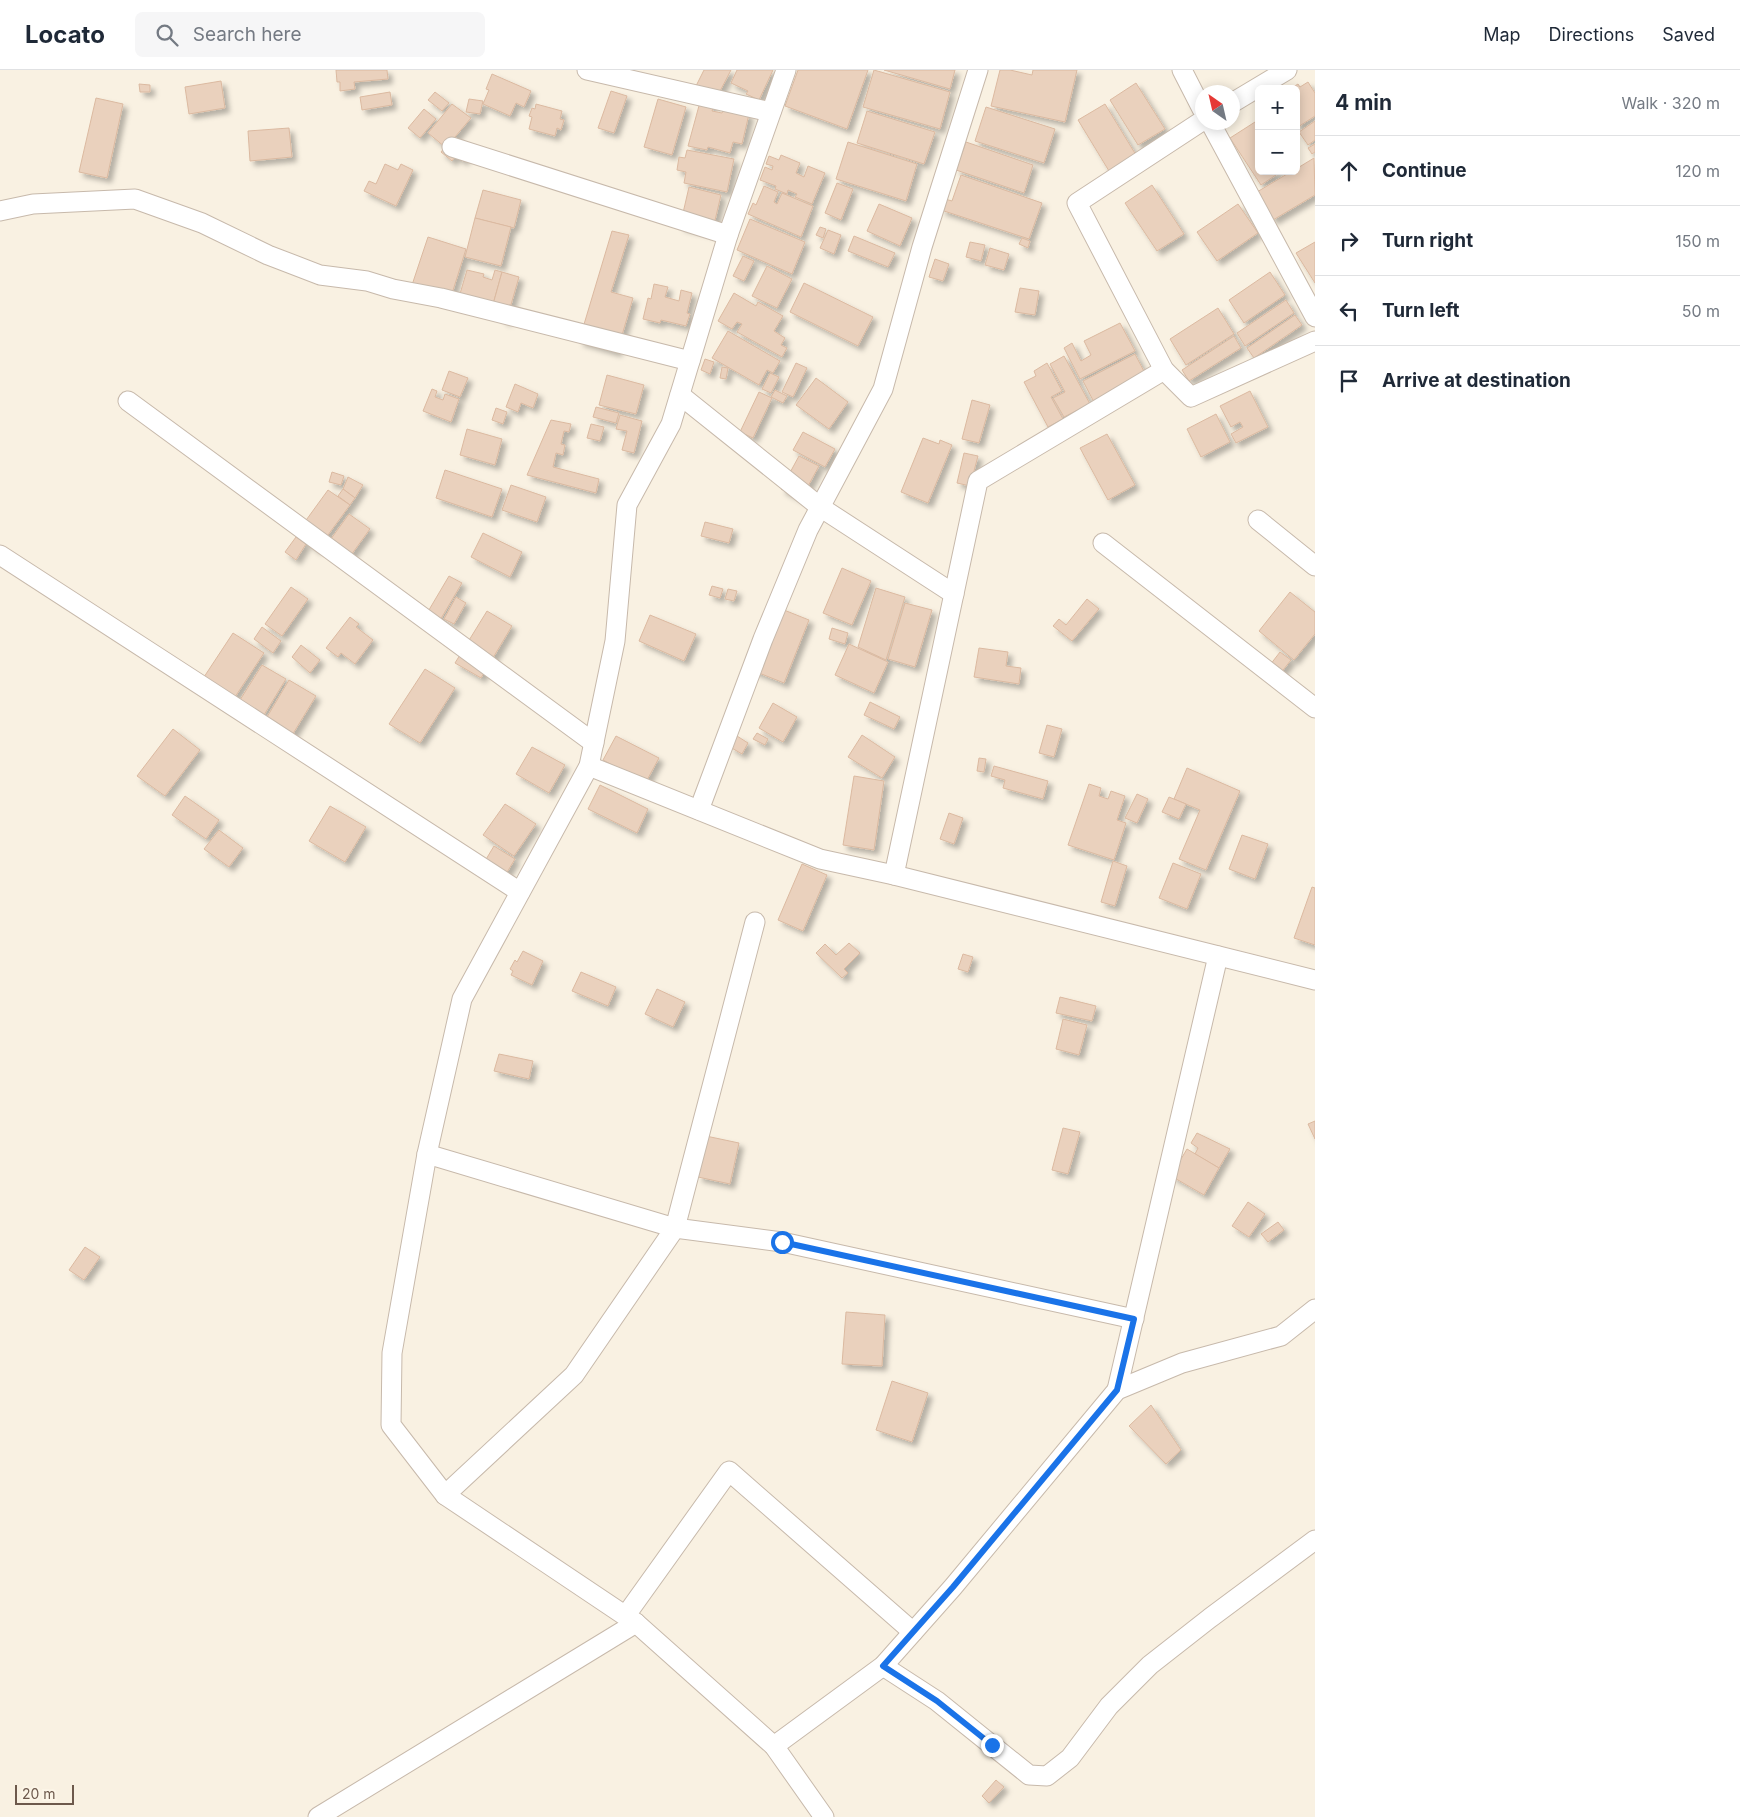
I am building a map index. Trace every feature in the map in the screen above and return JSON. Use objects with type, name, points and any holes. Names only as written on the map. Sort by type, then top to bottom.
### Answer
[{"type":"street","points":[[587,70],[771,112]]},
{"type":"street","points":[[786,70],[728,235],[671,424],[626,505],[615,641],[589,766],[462,999],[427,1154],[392,1353],[391,1425],[445,1495],[631,1619],[774,1746],[824,1817]]},
{"type":"street","points":[[699,810],[763,639],[808,530],[883,389],[922,247],[978,70]]},
{"type":"street","points":[[1182,70],[1195,95]]},
{"type":"street","points":[[1240,98],[1287,70]]},
{"type":"street","points":[[1195,126],[1077,203],[1164,370],[1192,397],[1315,341]]},
{"type":"street","points":[[1214,130],[1315,317]]},
{"type":"street","points":[[452,147],[728,235]]},
{"type":"street","points":[[0,211],[33,204],[135,200],[202,223],[268,255],[320,274],[367,281],[393,289],[441,298],[690,361]]},
{"type":"street","points":[[894,876],[978,481],[1164,370]]},
{"type":"street","points":[[680,395],[820,507],[954,594]]},
{"type":"street","points":[[128,401],[594,743]]},
{"type":"street","points":[[1258,520],[1315,566]]},
{"type":"street","points":[[1102,543],[1315,708]]},
{"type":"street","points":[[0,555],[520,892]]},
{"type":"street","points":[[589,766],[820,860],[894,876],[1315,980]]},
{"type":"street","points":[[445,1495],[574,1375],[676,1228],[755,922]]},
{"type":"street","points":[[774,1746],[883,1666],[1117,1390],[1218,956]]},
{"type":"street","points":[[427,1154],[676,1228],[782,1242],[1134,1319]]},
{"type":"street","points":[[1117,1390],[1182,1364],[1281,1336],[1315,1309]]},
{"type":"street","points":[[318,1817],[631,1619],[729,1471],[913,1632]]},
{"type":"street","points":[[883,1666],[937,1701],[1029,1774],[1047,1776],[1070,1758],[1108,1706],[1150,1665],[1315,1540]]},
{"type":"building","points":[[336,70],[387,70],[388,79],[354,82],[355,89],[340,91],[340,82],[337,82]]},
{"type":"building","points":[[704,70],[731,70],[717,97],[696,86]]},
{"type":"building","points":[[737,70],[773,70],[759,100],[746,94],[748,91],[731,83]]},
{"type":"building","points":[[798,70],[868,70],[847,129],[785,106]]},
{"type":"building","points":[[874,70],[950,92],[940,129],[863,107]]},
{"type":"building","points":[[884,70],[955,70],[950,89]]},
{"type":"building","points":[[1000,70],[1010,70],[1032,75],[1033,70],[1077,70],[1065,122],[991,106]]},
{"type":"building","points":[[492,74],[531,91],[524,107],[516,103],[510,116],[483,104],[489,90],[486,89]]},
{"type":"building","points":[[221,81],[225,108],[189,114],[185,87]]},
{"type":"building","points":[[1308,82],[1315,93],[1315,116],[1300,126],[1300,87]]},
{"type":"building","points":[[1136,83],[1165,129],[1138,145],[1110,100]]},
{"type":"building","points":[[139,84],[150,85],[150,92],[140,92]]},
{"type":"building","points":[[611,91],[627,96],[614,133],[598,128]]},
{"type":"building","points":[[390,92],[392,105],[362,110],[360,97]]},
{"type":"building","points":[[435,92],[449,103],[442,111],[428,100]]},
{"type":"building","points":[[96,98],[123,104],[107,178],[79,172]]},
{"type":"building","points":[[469,99],[483,101],[480,114],[466,112]]},
{"type":"building","points":[[658,99],[686,107],[672,155],[644,147]]},
{"type":"building","points":[[700,102],[714,105],[712,111],[722,113],[724,108],[749,114],[742,144],[733,142],[730,153],[708,147],[707,150],[688,146]]},
{"type":"building","points":[[452,104],[471,118],[455,137],[471,150],[463,161],[456,156],[452,161],[441,152],[445,147],[428,133]]},
{"type":"building","points":[[536,104],[562,111],[560,119],[564,120],[561,130],[557,128],[555,136],[529,129],[532,117],[529,116],[532,108],[535,109]]},
{"type":"building","points":[[1105,104],[1136,155],[1109,171],[1078,120]]},
{"type":"building","points":[[986,107],[1055,129],[1044,163],[975,141]]},
{"type":"building","points":[[424,109],[436,119],[420,138],[408,128]]},
{"type":"building","points":[[867,111],[935,132],[924,164],[857,143]]},
{"type":"building","points":[[1315,121],[1315,140],[1308,145],[1300,131]]},
{"type":"building","points":[[1255,122],[1255,175],[1276,175],[1261,185],[1230,138]]},
{"type":"building","points":[[289,128],[292,157],[250,161],[248,131]]},
{"type":"building","points":[[848,142],[917,164],[906,201],[836,179]]},
{"type":"building","points":[[966,142],[1033,165],[1024,193],[956,170]]},
{"type":"building","points":[[1315,144],[1315,152],[1312,154],[1308,148]]},
{"type":"building","points":[[687,150],[734,159],[727,192],[684,183],[686,172],[677,170],[679,157],[685,158]]},
{"type":"building","points":[[781,155],[800,163],[796,173],[804,177],[808,166],[825,173],[812,204],[795,197],[797,194],[788,190],[787,194],[775,189],[776,186],[760,180],[765,167],[772,170],[773,166],[766,164],[769,156],[779,160]]},
{"type":"building","points":[[1314,158],[1315,195],[1273,220],[1257,192],[1285,175],[1300,175],[1300,167]]},
{"type":"building","points":[[385,164],[398,170],[401,164],[413,170],[396,206],[364,191],[369,181],[376,184]]},
{"type":"building","points":[[961,175],[1042,203],[1029,239],[941,210],[945,199],[952,201]]},
{"type":"building","points":[[837,183],[853,189],[841,220],[825,213]]},
{"type":"building","points":[[1152,185],[1184,234],[1157,251],[1125,203]]},
{"type":"building","points":[[764,186],[778,192],[774,202],[777,204],[782,193],[813,206],[801,237],[748,214],[753,203],[756,205]]},
{"type":"building","points":[[689,187],[721,195],[712,233],[680,226]]},
{"type":"building","points":[[483,190],[521,200],[514,228],[475,218]]},
{"type":"building","points":[[879,204],[912,218],[900,246],[867,231]]},
{"type":"building","points":[[1238,204],[1258,233],[1217,261],[1197,232]]},
{"type":"building","points":[[475,218],[511,227],[501,266],[465,257]]},
{"type":"building","points":[[750,219],[805,242],[792,274],[737,250]]},
{"type":"building","points":[[820,227],[826,229],[823,238],[816,235]]},
{"type":"building","points":[[828,230],[841,235],[834,254],[820,248]]},
{"type":"building","points":[[612,231],[629,235],[611,292],[633,298],[617,352],[579,341]]},
{"type":"building","points":[[854,236],[895,253],[888,267],[848,251]]},
{"type":"building","points":[[428,237],[466,249],[450,300],[411,288]]},
{"type":"building","points":[[1022,238],[1030,241],[1028,248],[1019,244]]},
{"type":"building","points":[[970,242],[985,245],[981,261],[966,257]]},
{"type":"building","points":[[1315,242],[1315,283],[1296,253]]},
{"type":"building","points":[[990,248],[1009,254],[1004,270],[985,265]]},
{"type":"building","points":[[743,256],[754,261],[744,281],[733,276]]},
{"type":"building","points":[[935,259],[949,264],[943,281],[929,277]]},
{"type":"building","points":[[767,266],[792,279],[777,308],[752,296]]},
{"type":"building","points":[[467,270],[484,274],[483,277],[492,280],[495,270],[502,272],[492,308],[457,304]]},
{"type":"building","points":[[502,272],[519,277],[506,322],[492,308]]},
{"type":"building","points":[[1270,272],[1285,295],[1244,323],[1229,300]]},
{"type":"building","points":[[804,283],[873,317],[858,346],[790,312]]},
{"type":"building","points":[[654,284],[668,287],[665,297],[679,301],[681,290],[692,293],[687,313],[690,314],[686,326],[661,320],[660,323],[643,319],[648,298],[651,299]]},
{"type":"building","points":[[1020,288],[1039,291],[1035,315],[1015,312]]},
{"type":"building","points":[[734,293],[756,306],[758,302],[783,316],[774,331],[785,338],[781,345],[787,348],[782,357],[737,332],[742,324],[737,322],[732,329],[718,321]]},
{"type":"building","points":[[1286,300],[1294,313],[1245,346],[1237,333]]},
{"type":"building","points":[[1218,308],[1234,334],[1186,365],[1170,339]]},
{"type":"building","points":[[1295,315],[1302,325],[1254,358],[1247,348]]},
{"type":"building","points":[[1120,323],[1135,351],[1080,379],[1064,348],[1072,343],[1081,361],[1091,355],[1084,341]]},
{"type":"building","points":[[728,331],[780,361],[773,373],[767,370],[759,385],[712,358]]},
{"type":"building","points":[[1234,336],[1241,348],[1189,381],[1182,370]]},
{"type":"building","points":[[1135,354],[1148,379],[1096,406],[1083,381]]},
{"type":"building","points":[[1064,356],[1090,404],[1064,417],[1053,398],[1065,392],[1050,364]]},
{"type":"building","points":[[705,359],[714,362],[710,374],[701,370]]},
{"type":"building","points":[[796,363],[807,368],[793,397],[782,392]]},
{"type":"building","points":[[1047,363],[1062,391],[1051,397],[1063,419],[1048,427],[1024,382],[1036,376],[1034,371]]},
{"type":"building","points":[[722,367],[728,368],[726,379],[720,378]]},
{"type":"building","points":[[449,371],[468,378],[460,397],[442,390]]},
{"type":"building","points":[[770,373],[779,377],[771,393],[762,389]]},
{"type":"building","points":[[607,375],[644,385],[636,414],[599,405]]},
{"type":"building","points":[[816,378],[848,402],[829,429],[796,405]]},
{"type":"building","points":[[515,384],[538,394],[533,408],[521,403],[518,412],[506,407]]},
{"type":"building","points":[[432,389],[437,391],[435,397],[443,400],[445,394],[459,399],[451,422],[423,411]]},
{"type":"building","points":[[775,390],[787,396],[783,403],[771,397]]},
{"type":"building","points":[[1250,391],[1268,427],[1236,443],[1231,434],[1243,427],[1240,422],[1231,427],[1220,406]]},
{"type":"building","points":[[759,392],[772,398],[753,438],[740,432]]},
{"type":"building","points":[[972,400],[990,405],[979,443],[962,439]]},
{"type":"building","points":[[596,407],[619,413],[616,423],[593,417]]},
{"type":"building","points":[[496,408],[507,412],[503,424],[492,420]]},
{"type":"building","points":[[1216,414],[1230,442],[1201,457],[1187,429]]},
{"type":"building","points":[[620,415],[642,421],[634,453],[622,450],[627,431],[616,429]]},
{"type":"building","points":[[551,420],[571,424],[569,432],[564,431],[561,444],[565,445],[563,455],[556,453],[553,467],[599,479],[596,493],[527,475]]},
{"type":"building","points":[[591,424],[604,427],[600,441],[587,438]]},
{"type":"building","points":[[467,429],[502,439],[495,465],[460,455]]},
{"type":"building","points":[[803,432],[835,449],[825,467],[793,450]]},
{"type":"building","points":[[1107,434],[1135,485],[1108,500],[1080,448]]},
{"type":"building","points":[[923,438],[939,444],[940,440],[952,445],[928,503],[901,492]]},
{"type":"building","points":[[964,453],[978,456],[970,486],[957,483]]},
{"type":"building","points":[[799,456],[819,466],[801,499],[781,489]]},
{"type":"building","points":[[445,470],[502,489],[492,517],[436,498]]},
{"type":"building","points":[[332,472],[344,476],[341,485],[329,482]]},
{"type":"building","points":[[348,477],[363,485],[355,498],[343,489]]},
{"type":"building","points":[[511,485],[546,497],[537,522],[502,510]]},
{"type":"building","points":[[343,489],[355,498],[350,505],[338,496]]},
{"type":"building","points":[[328,490],[350,505],[317,550],[296,534]]},
{"type":"building","points":[[349,514],[370,529],[346,562],[325,547]]},
{"type":"building","points":[[705,522],[733,529],[729,543],[701,536]]},
{"type":"building","points":[[483,533],[522,552],[510,577],[471,557]]},
{"type":"building","points":[[296,537],[306,544],[296,560],[285,552]]},
{"type":"building","points":[[842,568],[871,581],[852,625],[823,613]]},
{"type":"building","points":[[449,576],[462,583],[436,627],[423,620]]},
{"type":"building","points":[[712,586],[723,589],[720,598],[709,595]]},
{"type":"building","points":[[291,587],[308,599],[282,636],[265,624]]},
{"type":"building","points":[[876,588],[905,597],[886,660],[858,647]]},
{"type":"building","points":[[728,589],[737,591],[734,601],[725,599]]},
{"type":"building","points":[[1290,592],[1315,612],[1315,634],[1294,660],[1259,631]]},
{"type":"building","points":[[456,597],[466,603],[454,624],[444,619]]},
{"type":"building","points":[[1087,599],[1099,609],[1072,641],[1053,626],[1059,619],[1066,625]]},
{"type":"building","points":[[905,603],[932,610],[915,667],[888,659]]},
{"type":"building","points":[[769,604],[809,620],[784,683],[744,667]]},
{"type":"building","points":[[487,611],[512,626],[481,678],[455,663]]},
{"type":"building","points":[[650,615],[696,634],[684,661],[639,641]]},
{"type":"building","points":[[350,617],[359,624],[356,627],[373,640],[355,664],[341,653],[338,657],[326,648]]},
{"type":"building","points":[[262,627],[281,641],[273,653],[254,639]]},
{"type":"building","points":[[832,628],[848,633],[845,644],[829,639]]},
{"type":"building","points":[[233,633],[264,653],[235,697],[204,677]]},
{"type":"building","points":[[849,644],[888,662],[874,693],[835,675]]},
{"type":"building","points":[[301,645],[320,660],[310,673],[292,657]]},
{"type":"building","points":[[979,648],[1008,652],[1006,666],[1021,668],[1019,684],[974,677]]},
{"type":"building","points":[[1280,652],[1291,660],[1280,674],[1270,665]]},
{"type":"building","points":[[262,665],[286,679],[264,715],[240,700]]},
{"type":"building","points":[[425,669],[455,688],[420,743],[389,724]]},
{"type":"building","points":[[289,680],[316,696],[291,737],[264,722]]},
{"type":"building","points":[[870,702],[900,717],[894,729],[864,715]]},
{"type":"building","points":[[773,703],[797,717],[783,742],[759,728]]},
{"type":"building","points":[[1047,725],[1062,729],[1054,757],[1039,753]]},
{"type":"building","points":[[173,729],[200,750],[165,796],[137,776]]},
{"type":"building","points":[[757,733],[768,739],[765,745],[753,739]]},
{"type":"building","points":[[862,735],[895,757],[882,778],[848,757]]},
{"type":"building","points":[[616,736],[659,758],[646,782],[614,771],[616,767],[603,760]]},
{"type":"building","points":[[737,736],[748,743],[742,754],[730,747]]},
{"type":"building","points":[[532,747],[565,765],[549,793],[516,774]]},
{"type":"building","points":[[979,758],[986,759],[984,772],[977,771]]},
{"type":"building","points":[[994,766],[1048,781],[1043,799],[1003,788],[1005,780],[991,776]]},
{"type":"building","points":[[1187,768],[1240,791],[1206,870],[1179,859],[1200,810],[1174,799]]},
{"type":"building","points":[[854,776],[884,781],[874,850],[843,845]]},
{"type":"building","points":[[1089,784],[1101,788],[1099,796],[1108,799],[1111,791],[1125,796],[1117,820],[1126,823],[1114,860],[1068,845]]},
{"type":"building","points":[[600,785],[648,809],[637,833],[588,809]]},
{"type":"building","points":[[1137,794],[1148,799],[1137,823],[1125,818]]},
{"type":"building","points":[[185,796],[219,820],[206,839],[172,815]]},
{"type":"building","points":[[1169,797],[1186,804],[1179,819],[1162,812]]},
{"type":"building","points":[[505,804],[536,824],[514,856],[483,835]]},
{"type":"building","points":[[330,806],[366,827],[345,862],[309,841]]},
{"type":"building","points":[[949,813],[963,818],[954,844],[940,839]]},
{"type":"building","points":[[219,830],[243,848],[229,867],[204,849]]},
{"type":"building","points":[[1242,835],[1268,844],[1255,879],[1229,869]]},
{"type":"building","points":[[494,846],[515,859],[506,874],[482,866]]},
{"type":"building","points":[[1113,861],[1127,866],[1115,906],[1101,902]]},
{"type":"building","points":[[1173,863],[1201,874],[1187,909],[1159,898]]},
{"type":"building","points":[[802,864],[827,875],[803,931],[778,920]]},
{"type":"building","points":[[1312,887],[1315,888],[1315,945],[1294,938]]},
{"type":"building","points":[[849,943],[860,953],[844,969],[848,973],[842,978],[816,953],[825,944],[836,955]]},
{"type":"building","points":[[523,951],[543,961],[532,985],[511,975],[513,971],[510,969],[515,960],[517,962]]},
{"type":"building","points":[[963,954],[973,957],[968,972],[958,969]]},
{"type":"building","points":[[581,972],[616,987],[608,1006],[572,991]]},
{"type":"building","points":[[657,989],[685,1002],[673,1027],[645,1014]]},
{"type":"building","points":[[1060,997],[1096,1006],[1092,1021],[1056,1013]]},
{"type":"building","points":[[1063,1019],[1087,1025],[1079,1055],[1056,1049]]},
{"type":"building","points":[[499,1054],[533,1061],[529,1079],[494,1071]]},
{"type":"building","points":[[1315,1121],[1315,1139],[1308,1124]]},
{"type":"building","points":[[1063,1128],[1080,1132],[1068,1174],[1052,1170]]},
{"type":"building","points":[[1197,1133],[1230,1149],[1219,1168],[1195,1154],[1198,1148],[1191,1143]]},
{"type":"building","points":[[706,1136],[739,1143],[730,1184],[698,1177]]},
{"type":"building","points":[[1187,1149],[1219,1168],[1204,1195],[1171,1176]]},
{"type":"building","points":[[1248,1202],[1265,1214],[1249,1237],[1232,1226]]},
{"type":"building","points":[[1278,1222],[1284,1230],[1268,1242],[1261,1234]]},
{"type":"building","points":[[85,1247],[100,1257],[84,1280],[69,1270]]},
{"type":"building","points":[[846,1312],[885,1315],[882,1366],[842,1364]]},
{"type":"building","points":[[892,1381],[928,1393],[912,1442],[876,1430]]},
{"type":"building","points":[[1151,1405],[1181,1450],[1166,1464],[1129,1426]]},
{"type":"building","points":[[996,1780],[1004,1787],[989,1803],[982,1796]]},
{"type":"route","points":[[782,1242],[1134,1319],[1117,1390],[953,1587],[883,1666],[937,1701],[992,1745]]}]
